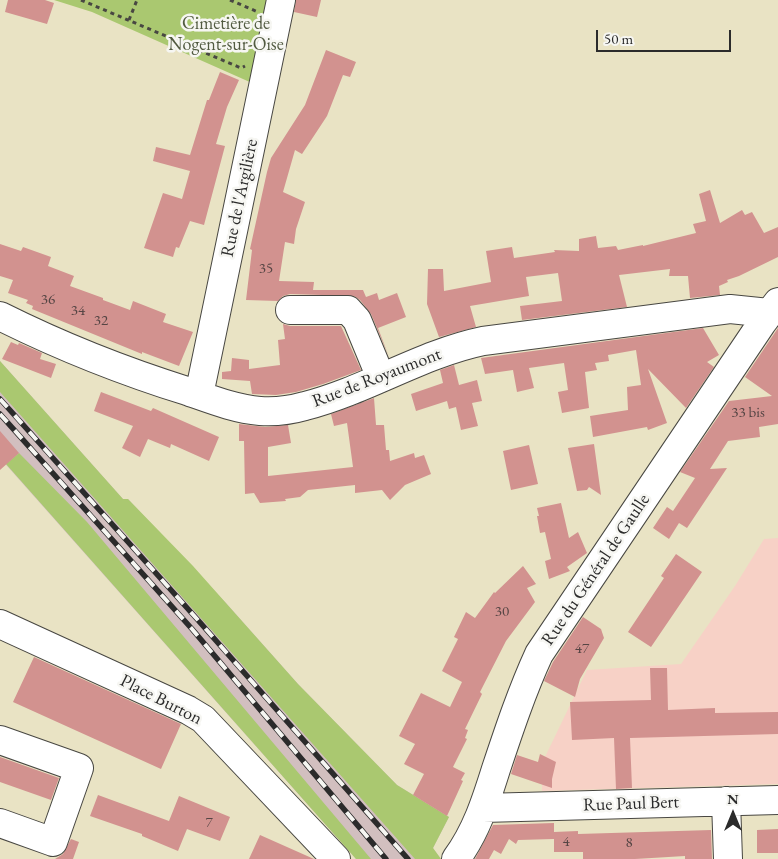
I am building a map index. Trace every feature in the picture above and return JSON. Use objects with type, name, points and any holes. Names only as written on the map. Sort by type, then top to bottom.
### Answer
[{"type":"street","name":"Rue de l'Argilière","points":[[199,396],[281,0]]},
{"type":"street","name":"Rue de Royaumont","points":[[0,316],[100,361],[199,396],[249,409],[270,411],[306,406],[325,400],[444,351],[483,340],[730,309],[774,307]]},
{"type":"street","name":"Rue du Général de Gaulle","points":[[456,859],[468,842],[483,808],[520,697],[539,654],[774,307]]},
{"type":"street","points":[[290,310],[348,310],[357,320],[381,378]]},
{"type":"street","name":"Place Burton","points":[[0,624],[86,654],[203,718],[336,859]]},
{"type":"street","points":[[0,740],[79,768],[53,842],[0,823]]},
{"type":"street","name":"Rue Paul Bert","points":[[483,808],[778,800]]},
{"type":"street","points":[[726,801],[728,859]]},
{"type":"path","points":[[81,0],[241,68],[244,66],[247,57]]},
{"type":"path","points":[[129,20],[137,0]]},
{"type":"path","points":[[230,0],[258,12],[256,21]]},
{"type":"shaded area","points":[[0,361],[123,499],[128,499],[226,603],[298,684],[397,785],[449,817],[433,848],[441,859],[356,859],[0,458]]},
{"type":"shaded area","points":[[778,538],[778,784],[542,791],[542,772],[545,757],[587,670],[681,664],[735,586],[764,539]]},
{"type":"green space","name":"Cimetière de Nogent-sur-Oise","points":[[54,0],[270,0],[252,83],[92,12]]},
{"type":"green space","points":[[0,361],[123,499],[128,499],[193,566],[298,684],[397,785],[449,817],[433,848],[441,859],[415,859],[0,392]]},
{"type":"green space","points":[[19,453],[87,522],[371,859],[356,859],[6,464]]},
{"type":"building","points":[[8,0],[45,0],[54,3],[47,24],[5,12]]},
{"type":"building","points":[[296,0],[321,0],[317,17],[294,12]]},
{"type":"building","points":[[326,50],[356,62],[350,77],[343,75],[327,116],[302,154],[295,150],[283,192],[305,202],[296,229],[294,244],[285,242],[279,281],[314,282],[313,290],[363,290],[366,297],[377,293],[379,300],[397,293],[406,317],[378,328],[389,357],[371,314],[360,300],[354,296],[290,294],[283,296],[278,301],[246,300],[252,250],[250,249],[271,158],[305,105]]},
{"type":"building","points":[[220,72],[239,80],[227,107],[216,144],[225,146],[204,225],[190,221],[179,248],[176,247],[173,257],[144,248],[163,193],[182,199],[190,171],[153,161],[156,147],[190,155],[207,100],[209,100]]},
{"type":"building","points":[[710,190],[720,223],[742,210],[745,215],[752,212],[764,233],[778,227],[778,257],[727,280],[728,282],[719,286],[720,295],[690,298],[688,276],[669,276],[670,269],[619,275],[627,307],[522,320],[520,306],[562,301],[558,273],[526,277],[529,296],[470,306],[476,327],[439,337],[427,304],[428,269],[443,269],[444,291],[491,282],[486,251],[512,247],[514,258],[555,252],[554,250],[579,251],[579,239],[596,236],[598,248],[616,246],[618,250],[696,233],[693,224],[706,221],[699,194]]},
{"type":"building","points":[[0,244],[21,251],[23,247],[51,257],[48,266],[74,276],[70,286],[130,310],[133,301],[166,314],[163,322],[193,332],[179,366],[142,352],[142,354],[32,309],[33,306],[26,303],[28,300],[8,293],[13,280],[0,276]]},
{"type":"building","points":[[283,324],[290,326],[341,326],[361,370],[296,392],[276,395],[252,394],[250,381],[222,379],[222,372],[231,371],[232,358],[249,360],[249,369],[280,365],[278,340],[285,339]]},
{"type":"building","points":[[703,328],[719,355],[707,362],[714,367],[686,408],[648,369],[667,423],[648,430],[647,427],[593,437],[590,416],[628,410],[627,387],[641,385],[636,350],[608,355],[609,361],[595,363],[597,370],[585,372],[589,408],[562,413],[558,392],[568,390],[564,363],[529,368],[534,388],[517,392],[513,370],[485,374],[481,358]]},
{"type":"building","points":[[778,328],[778,424],[759,427],[760,437],[728,441],[710,469],[727,468],[687,528],[679,523],[669,539],[653,528],[667,507],[673,511],[695,478],[680,472],[729,401],[772,396],[745,377]]},
{"type":"building","points":[[11,342],[18,345],[19,343],[42,353],[40,359],[56,364],[51,378],[2,359]]},
{"type":"building","points":[[454,365],[459,385],[477,380],[482,401],[472,403],[478,426],[461,430],[456,407],[449,409],[447,401],[416,411],[411,394],[443,383],[440,370]]},
{"type":"building","points":[[101,392],[151,411],[153,408],[219,437],[209,461],[171,444],[170,448],[148,439],[140,457],[122,448],[133,426],[94,411]]},
{"type":"building","points":[[374,398],[376,425],[384,425],[386,450],[389,450],[390,461],[414,453],[415,458],[424,455],[431,474],[405,485],[390,500],[382,490],[355,493],[355,485],[308,490],[300,497],[285,499],[286,501],[260,503],[254,493],[245,494],[244,441],[239,441],[239,424],[265,427],[288,425],[291,443],[268,447],[268,476],[353,467],[347,423],[334,426],[331,414]]},
{"type":"building","points":[[0,431],[19,453],[0,470]]},
{"type":"building","points":[[594,444],[601,495],[589,487],[587,490],[577,491],[568,448]]},
{"type":"building","points":[[529,445],[538,484],[511,490],[503,451]]},
{"type":"building","points":[[561,503],[569,538],[578,532],[587,553],[567,567],[570,571],[549,579],[545,561],[551,559],[545,532],[540,533],[537,508]]},
{"type":"building","points":[[676,554],[702,572],[651,647],[628,632],[664,578],[661,576]]},
{"type":"building","points":[[523,566],[536,584],[527,588],[535,602],[506,641],[480,692],[482,694],[465,729],[468,730],[465,738],[467,739],[453,767],[465,773],[447,816],[413,795],[424,774],[404,764],[415,744],[399,736],[421,693],[450,707],[462,682],[442,671],[458,639],[454,637],[466,612],[475,618],[494,592]]},
{"type":"building","points":[[583,617],[601,629],[604,638],[580,679],[575,697],[544,681],[553,662]]},
{"type":"building","points":[[34,657],[181,724],[161,769],[13,702]]},
{"type":"building","points":[[650,668],[667,668],[668,710],[715,708],[715,713],[778,712],[778,734],[630,738],[632,788],[616,789],[614,738],[572,740],[570,702],[651,700]]},
{"type":"building","points":[[540,754],[556,762],[552,788],[511,774],[517,755],[538,762]]},
{"type":"building","points":[[0,757],[59,778],[51,800],[0,782]]},
{"type":"building","points":[[98,795],[169,821],[179,796],[230,817],[220,841],[187,829],[178,851],[142,836],[142,834],[90,816]]},
{"type":"building","points":[[554,823],[554,832],[578,831],[578,834],[711,830],[712,859],[685,859],[685,856],[635,859],[583,859],[583,852],[554,852],[554,839],[518,840],[516,844],[509,839],[501,854],[494,850],[489,859],[475,859],[493,825]]},
{"type":"building","points":[[778,829],[778,853],[757,853],[757,830]]},
{"type":"building","points":[[260,835],[314,859],[249,859]]},
{"type":"building","points":[[71,839],[79,842],[73,859],[55,859],[63,854]]},
{"type":"railway","points":[[0,399],[408,859]]},
{"type":"railway","points":[[0,414],[192,629],[386,859]]}]
